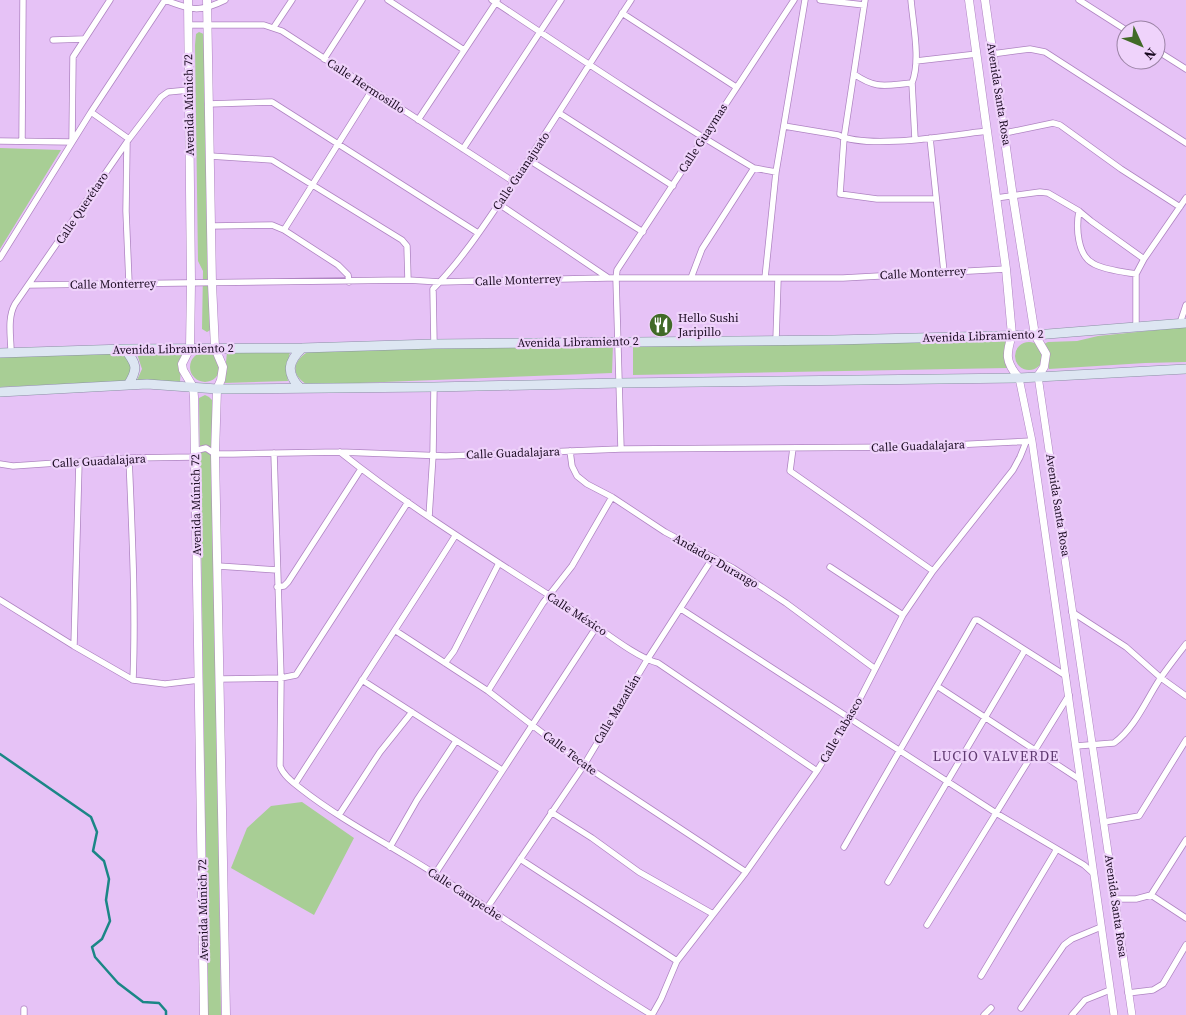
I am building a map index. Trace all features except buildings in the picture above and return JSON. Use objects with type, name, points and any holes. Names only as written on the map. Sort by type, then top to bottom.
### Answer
[{"type":"main road","name":"Avenida Múnich 72","points":[[188,0],[192,283],[190,348],[182,364],[194,397],[204,1015]]},
{"type":"main road","name":"Avenida Santa Rosa","points":[[969,0],[978,54],[1006,269],[1012,335],[1007,360],[1019,378]]},
{"type":"main road","name":"Avenida Santa Rosa","points":[[985,0],[1035,335],[1046,354],[1044,367],[1038,376]]},
{"type":"main road","name":"Avenida Múnich 72","points":[[207,4],[212,284],[215,348],[223,367],[221,380],[216,389],[215,454],[226,1015]]},
{"type":"main road","name":"Avenida Libramiento 2","points":[[0,353],[125,349],[302,348],[434,344],[1035,335],[1183,323]]},
{"type":"main road","points":[[299,387],[292,379],[290,370],[291,363],[302,348]]},
{"type":"main road","points":[[125,349],[134,360],[136,366],[135,373],[128,385]]},
{"type":"main road","points":[[0,392],[147,384],[216,389],[1019,378],[1186,369]]},
{"type":"street","points":[[22,141],[23,0]]},
{"type":"street","points":[[72,142],[72,57],[110,0]]},
{"type":"street","points":[[0,258],[91,112],[165,0],[188,9],[225,0]]},
{"type":"street","points":[[274,27],[292,0]]},
{"type":"street","points":[[324,59],[362,0]]},
{"type":"street","points":[[388,0],[464,50]]},
{"type":"street","points":[[463,149],[561,0]]},
{"type":"street","name":"Calle Guanajuato","points":[[434,344],[433,289],[448,274],[499,204],[631,0]]},
{"type":"street","name":"Calle Guaymas","points":[[616,278],[617,270],[794,0]]},
{"type":"street","points":[[765,278],[776,172],[805,0]]},
{"type":"street","points":[[820,0],[864,2],[844,138],[840,194],[877,199],[936,199]]},
{"type":"street","points":[[911,0],[916,61],[915,75],[912,83],[915,139]]},
{"type":"street","points":[[1079,0],[1116,24]]},
{"type":"street","points":[[418,120],[495,1],[588,65],[703,138],[754,168],[776,172]]},
{"type":"street","points":[[622,13],[736,87]]},
{"type":"street","name":"Calle Hermosillo","points":[[188,25],[264,25],[274,27],[514,182]]},
{"type":"street","points":[[52,40],[84,39]]},
{"type":"street","points":[[992,54],[1030,49],[1045,52],[1186,143]]},
{"type":"street","points":[[916,61],[978,54]]},
{"type":"street","points":[[1166,56],[1186,69]]},
{"type":"street","points":[[854,74],[872,84],[880,86],[912,83]]},
{"type":"street","name":"Calle Querétaro","points":[[11,352],[11,311],[128,141],[164,93],[190,90]]},
{"type":"street","points":[[284,230],[372,90]]},
{"type":"street","points":[[208,104],[272,102],[478,233]]},
{"type":"street","points":[[91,112],[128,141],[126,212],[128,282]]},
{"type":"street","points":[[559,113],[673,186]]},
{"type":"street","points":[[1005,133],[1052,123],[1060,125],[1180,208]]},
{"type":"street","points":[[784,126],[838,135],[844,138],[874,141],[930,138],[987,131]]},
{"type":"street","points":[[930,138],[944,272]]},
{"type":"street","points":[[0,141],[72,142]]},
{"type":"street","points":[[210,156],[272,160],[313,184],[405,243],[407,246],[408,280]]},
{"type":"street","points":[[529,160],[643,232]]},
{"type":"street","points":[[691,278],[702,249],[754,168]]},
{"type":"street","points":[[996,198],[1040,192],[1048,193],[1079,211],[1144,259]]},
{"type":"street","points":[[1136,328],[1136,274],[1144,259],[1186,198]]},
{"type":"street","points":[[499,204],[607,278]]},
{"type":"street","points":[[1079,211],[1077,224],[1081,249],[1087,259],[1094,264],[1136,274]]},
{"type":"street","points":[[212,226],[272,224],[338,266],[348,275],[349,282]]},
{"type":"street","name":"Calle Monterrey","points":[[29,285],[128,282],[212,284],[607,278],[843,278],[1006,269]]},
{"type":"street","points":[[616,278],[621,449]]},
{"type":"street","points":[[776,340],[778,279]]},
{"type":"street","points":[[1183,323],[1186,305]]},
{"type":"street","name":"Avenida Santa Rosa","points":[[1038,376],[1132,1015]]},
{"type":"street","name":"Avenida Santa Rosa","points":[[1019,378],[1066,676],[1114,1015]]},
{"type":"street","points":[[429,517],[433,455],[434,387]]},
{"type":"street","name":"Calle Guadalajara","points":[[0,464],[13,466],[129,458],[194,456],[202,448],[210,450],[215,454],[340,452],[433,455],[512,454],[621,449],[912,446],[1029,441]]},
{"type":"street","name":"Calle Tabasco","points":[[652,1015],[661,1000],[677,961],[746,872],[817,771],[850,718],[874,668],[903,615],[933,571],[1013,470],[1029,441]]},
{"type":"street","points":[[794,448],[790,471],[933,571]]},
{"type":"street","name":"Andador Durango","points":[[570,450],[572,466],[577,476],[587,484],[612,497],[665,532],[712,559],[733,568],[778,598],[874,668]]},
{"type":"street","name":"Calle México","points":[[340,452],[455,536],[647,660],[658,663],[817,771]]},
{"type":"street","points":[[274,453],[281,678]]},
{"type":"street","points":[[129,458],[133,560],[133,680]]},
{"type":"street","points":[[74,646],[79,462]]},
{"type":"street","points":[[277,587],[284,586],[288,582],[361,469]]},
{"type":"street","points":[[488,691],[543,603],[572,566],[612,497]]},
{"type":"street","points":[[220,679],[281,678],[296,675],[408,502]]},
{"type":"street","points":[[295,784],[396,631],[455,536]]},
{"type":"street","name":"Calle Mazatlán","points":[[487,908],[584,765],[647,660],[681,610],[712,559]]},
{"type":"street","points":[[445,663],[454,651],[499,563]]},
{"type":"street","points":[[218,566],[277,570]]},
{"type":"street","points":[[830,567],[903,615]]},
{"type":"street","points":[[0,600],[133,680],[164,684],[199,680]]},
{"type":"street","points":[[681,610],[811,695],[1094,874]]},
{"type":"street","points":[[1072,612],[1126,647],[1161,678],[1186,696]]},
{"type":"street","points":[[844,847],[975,620],[978,620],[1066,676]]},
{"type":"street","points":[[435,874],[597,626]]},
{"type":"street","name":"Calle Tecate","points":[[396,631],[488,691],[584,765],[746,872]]},
{"type":"street","points":[[1076,746],[1114,743],[1119,740],[1128,730],[1161,678],[1186,644]]},
{"type":"street","points":[[888,882],[1025,650]]},
{"type":"street","name":"Calle Campeche","points":[[281,678],[280,766],[295,784],[339,815],[435,874],[593,979],[652,1015]]},
{"type":"street","points":[[362,680],[502,770]]},
{"type":"street","points":[[937,686],[1079,778]]},
{"type":"street","points":[[926,925],[1068,695]]},
{"type":"street","points":[[339,815],[380,752],[412,712]]},
{"type":"street","points":[[1104,822],[1139,816],[1186,740]]},
{"type":"street","points":[[390,846],[417,800],[456,741]]},
{"type":"street","points":[[551,812],[592,838],[639,872],[713,914]]},
{"type":"street","points":[[1115,900],[1136,899],[1151,895],[1186,840]]},
{"type":"street","points":[[980,976],[1057,849]]},
{"type":"street","points":[[520,859],[677,961]]},
{"type":"street","points":[[1151,895],[1186,918]]},
{"type":"street","points":[[1021,1008],[1064,944],[1101,927]]},
{"type":"street","points":[[1128,993],[1153,990],[1163,984],[1186,945]]},
{"type":"street","points":[[1072,1015],[1085,1000],[1110,990]]},
{"type":"street","points":[[984,1015],[991,1008]]},
{"type":"green space","points":[[199,32],[206,35],[212,329],[207,332],[202,329],[203,271],[198,261],[195,45],[196,34]]},
{"type":"green space","points":[[0,148],[61,150],[0,249]]},
{"type":"green space","points":[[1186,327],[1186,362],[1049,369],[1044,344],[1048,342],[1077,341],[1098,336]]},
{"type":"green space","points":[[1006,340],[1008,368],[633,375],[633,347],[720,343]]},
{"type":"green space","points":[[1029,342],[1039,346],[1043,356],[1039,366],[1029,370],[1019,366],[1015,356],[1019,346]]},
{"type":"green space","points":[[613,344],[612,373],[308,385],[302,381],[296,371],[297,362],[311,350]]},
{"type":"green space","points":[[117,351],[129,360],[134,368],[129,379],[125,381],[0,387],[0,354]]},
{"type":"green space","points":[[136,351],[182,353],[180,382],[137,380],[142,369]]},
{"type":"green space","points":[[205,352],[216,356],[220,367],[216,378],[205,382],[194,378],[190,367],[194,356]]},
{"type":"green space","points":[[227,352],[290,352],[286,371],[288,381],[224,383]]},
{"type":"green space","points":[[205,395],[213,401],[221,1015],[208,1015],[199,398]]},
{"type":"green space","points":[[302,802],[354,838],[314,915],[231,868],[247,828],[271,806]]},
{"type":"waterway","points":[[0,754],[91,817],[97,832],[93,851],[104,861],[109,879],[106,900],[110,921],[102,939],[92,947],[95,957],[118,983],[143,1002],[159,1003],[166,1011],[166,1015]]},
{"type":"place","name":"Hello Sushi Jaripillo","points":[[661,325]]},
{"type":"district","name":"LUCIO VALVERDE","points":[[996,756]]}]
